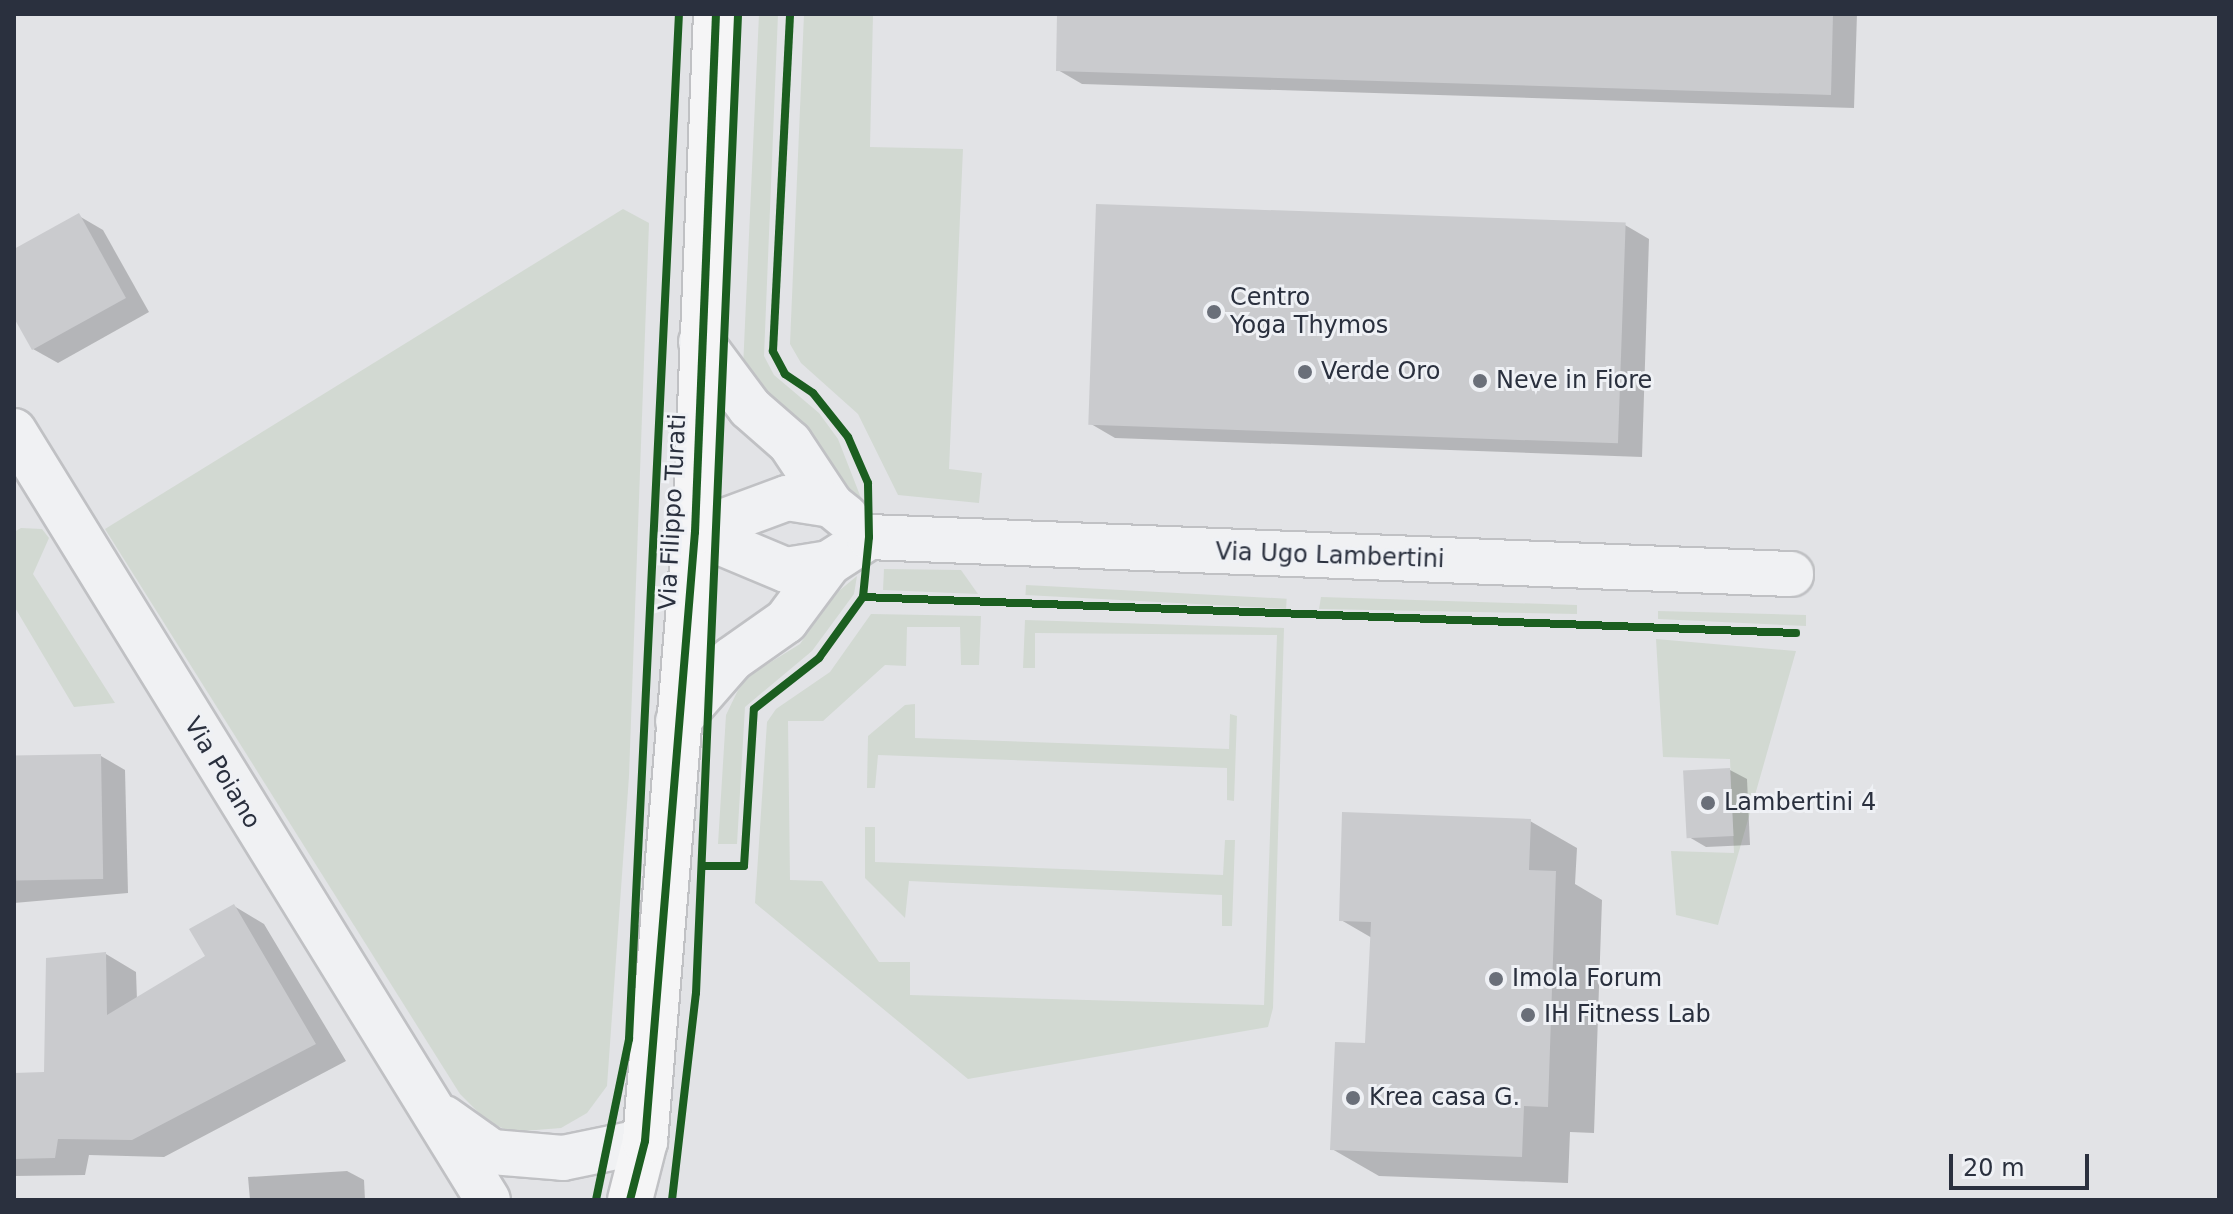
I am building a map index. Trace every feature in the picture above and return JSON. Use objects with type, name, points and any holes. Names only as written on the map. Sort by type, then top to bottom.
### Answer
[{"type":"main road","name":"Via Filippo Turati","points":[[630,1200],[645,1141],[695,532],[716,14]]},
{"type":"street","points":[[678,721],[732,659],[786,621],[829,563],[869,537],[831,505],[790,443],[750,408],[701,342]]},
{"type":"street","name":"Via Poiano","points":[[14,431],[488,1200]]},
{"type":"street","points":[[695,532],[787,498],[831,505]]},
{"type":"street","points":[[695,532],[786,570],[829,563]]},
{"type":"street","name":"Via Ugo Lambertini","points":[[869,537],[1791,574]]},
{"type":"street","name":"Via Poiano","points":[[435,1112],[492,1152],[563,1158],[645,1141]]},
{"type":"shaded area","points":[[759,14],[778,14],[764,356],[774,375],[819,413],[838,439],[861,498],[841,484],[813,436],[743,368]]},
{"type":"shaded area","points":[[804,14],[873,14],[870,147],[963,149],[949,469],[982,473],[979,503],[898,495],[858,414],[801,363],[790,344]]},
{"type":"shaded area","points":[[623,209],[649,223],[629,776],[607,1086],[587,1113],[561,1128],[511,1132],[487,1121],[460,1094],[105,529]]},
{"type":"shaded area","points":[[21,528],[42,529],[49,538],[33,574],[115,703],[74,707],[14,606],[14,532]]},
{"type":"shaded area","points":[[884,569],[961,570],[978,594],[883,590]]},
{"type":"shaded area","points":[[857,576],[854,594],[812,651],[745,707],[737,844],[718,844],[726,715],[737,692],[748,676],[800,644],[834,595]]},
{"type":"shaded area","points":[[1026,585],[1287,599],[1286,609],[1025,595]]},
{"type":"shaded area","points":[[1321,597],[1577,605],[1577,614],[1319,609]]},
{"type":"shaded area","points":[[1658,611],[1806,615],[1806,626],[1658,619]]},
{"type":"shaded area","points":[[871,614],[981,616],[979,665],[961,665],[960,627],[907,627],[906,666],[885,665],[823,721],[788,721],[790,880],[822,881],[879,962],[910,962],[910,995],[1264,1005],[1277,635],[1035,633],[1035,668],[1023,668],[1025,620],[1284,628],[1273,1008],[1268,1027],[968,1079],[755,903],[767,722],[776,709],[830,672]]},
{"type":"shaded area","points":[[1656,639],[1796,651],[1718,925],[1676,915],[1671,851],[1734,853],[1730,759],[1663,757]]},
{"type":"shaded area","points":[[915,704],[915,738],[1229,749],[1230,714],[1237,716],[1234,801],[1227,800],[1227,768],[878,755],[875,788],[867,788],[868,736],[905,705]]},
{"type":"shaded area","points":[[865,827],[875,827],[875,862],[1223,875],[1225,840],[1235,840],[1232,926],[1222,926],[1222,895],[909,881],[905,918],[865,878]]},
{"type":"building","points":[[1057,14],[1833,14],[1831,95],[1056,71]]},
{"type":"building","points":[[1096,204],[1626,222],[1618,443],[1088,425]]},
{"type":"building","points":[[79,213],[126,298],[32,350],[14,318],[14,249]]},
{"type":"building","points":[[101,754],[103,879],[16,880],[14,756]]},
{"type":"building","name":"Lambertini 4","points":[[1730,768],[1734,836],[1687,838],[1683,770]]},
{"type":"building","name":"Imola Forum","points":[[1342,812],[1531,819],[1529,870],[1556,871],[1548,1107],[1524,1106],[1522,1157],[1330,1150],[1335,1042],[1365,1043],[1371,922],[1339,921]]},
{"type":"building","points":[[234,904],[316,1044],[132,1140],[58,1139],[55,1158],[14,1159],[14,1073],[44,1072],[46,958],[106,952],[107,1015],[205,956],[189,929]]},
{"type":"cycle path","points":[[596,1200],[629,1039],[679,14]]},
{"type":"cycle path","points":[[630,1200],[645,1141],[695,532],[716,14]]},
{"type":"cycle path","points":[[672,1200],[696,993],[738,14]]},
{"type":"cycle path","points":[[702,866],[744,866],[754,709],[819,658],[863,597],[869,537],[868,483],[848,437],[813,393],[785,374],[773,351],[790,14]]},
{"type":"cycle path","points":[[863,597],[1796,633]]},
{"type":"place","name":"Centro Yoga Thymos","points":[[1214,312]]},
{"type":"place","name":"Verde Oro","points":[[1305,372]]},
{"type":"place","name":"Neve in Fiore","points":[[1480,381]]},
{"type":"place","name":"Lambertini 4","points":[[1708,803]]},
{"type":"place","name":"Imola Forum","points":[[1496,979]]},
{"type":"place","name":"IH Fitness Lab","points":[[1528,1015]]},
{"type":"place","name":"Krea casa G.","points":[[1353,1098]]}]
